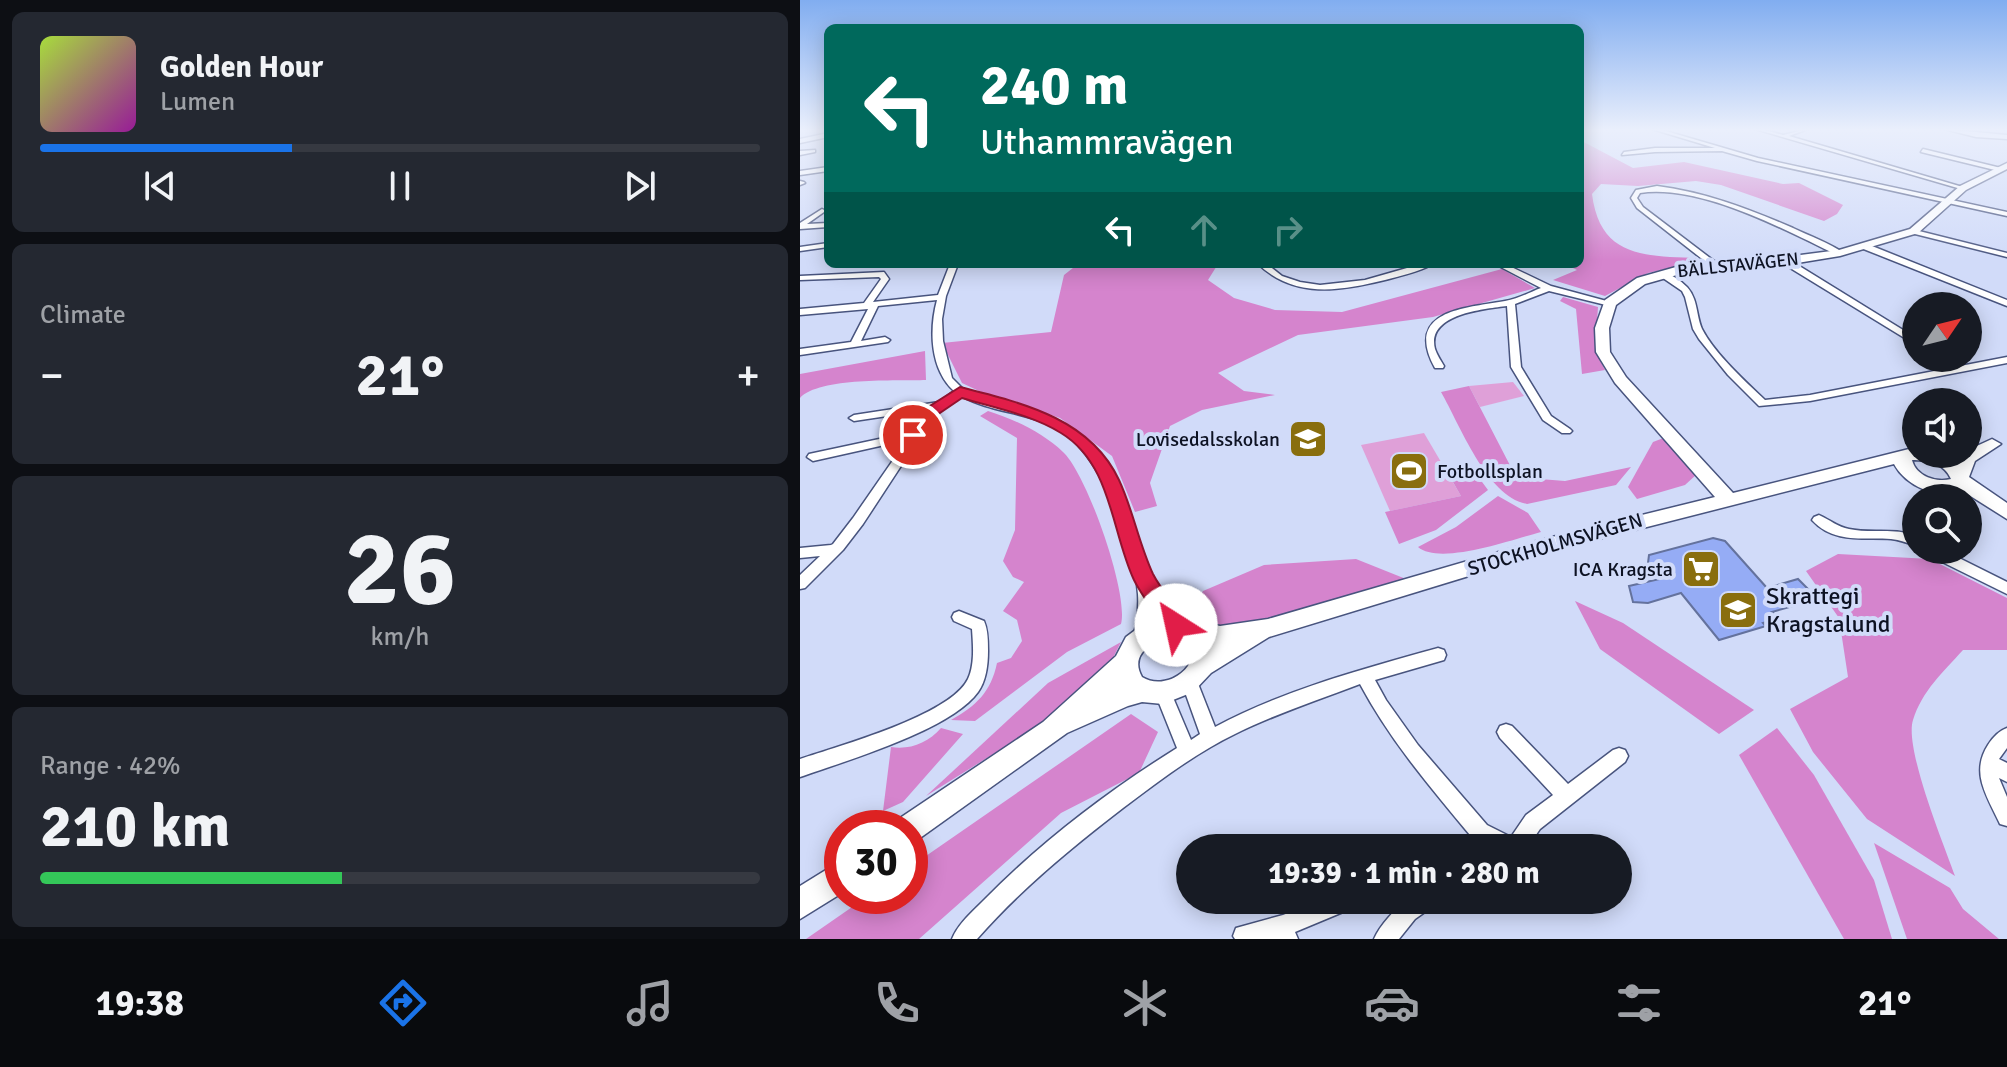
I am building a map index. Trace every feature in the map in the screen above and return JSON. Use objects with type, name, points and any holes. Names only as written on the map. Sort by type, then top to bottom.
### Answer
[{"type":"street","points":[[1825,173],[2007,214]]},
{"type":"street","points":[[1911,173],[1963,188]]},
{"type":"street","name":"BÄLLSTAVÄGEN","points":[[1610,303],[1641,281],[1663,274],[1714,264],[1785,261],[1840,253],[1914,231],[1963,188],[1993,173]]},
{"type":"street","points":[[1714,264],[1640,208],[1634,198],[1638,191],[1659,186],[1690,194],[1758,216],[1840,253]]},
{"type":"street","points":[[800,227],[822,211]]},
{"type":"street","points":[[800,227],[824,225]]},
{"type":"street","points":[[1914,231],[2007,255]]},
{"type":"street","points":[[800,249],[824,246]]},
{"type":"street","points":[[1864,246],[2007,303]]},
{"type":"street","points":[[1785,261],[1902,333]]},
{"type":"street","points":[[953,268],[942,297],[937,342],[947,380],[960,392],[1042,417],[1070,430],[1097,456],[1110,481],[1144,578],[1146,618],[1141,637]]},
{"type":"street","points":[[1266,268],[1289,283],[1318,287],[1356,284],[1414,268]]},
{"type":"street","points":[[1507,268],[1548,288],[1610,303],[1602,328],[1603,352],[1620,380],[1729,500]]},
{"type":"street","points":[[800,278],[881,274],[885,279],[854,345]]},
{"type":"street","points":[[1663,274],[1682,284],[1691,294],[1701,336],[1763,404],[1943,372]]},
{"type":"street","points":[[1439,366],[1430,353],[1431,335],[1438,322],[1457,312],[1510,303],[1548,288]]},
{"type":"street","points":[[800,312],[942,297]]},
{"type":"street","points":[[1510,303],[1516,367],[1521,379],[1547,418],[1566,431]]},
{"type":"street","points":[[800,352],[885,340]]},
{"type":"street","points":[[1982,365],[2007,360]]},
{"type":"street","points":[[800,584],[835,550],[858,521],[931,412],[960,392]]},
{"type":"street","points":[[854,418],[942,404]]},
{"type":"street","points":[[813,457],[913,435]]},
{"type":"street","points":[[1964,484],[1967,458],[1999,443]]},
{"type":"street","name":"STOCKHOLMSVÄGEN","points":[[1187,629],[1220,635],[1268,628],[1540,547],[1902,459]]},
{"type":"street","points":[[1904,468],[1915,478]]},
{"type":"street","name":"STOCKHOLMSVÄGEN","points":[[1845,472],[1915,478],[1930,484]]},
{"type":"street","points":[[1982,499],[2007,514]]},
{"type":"street","points":[[1819,520],[1845,535],[1902,537]]},
{"type":"street","points":[[800,553],[835,550]]},
{"type":"street","points":[[1959,564],[2007,588]]},
{"type":"street","points":[[1144,578],[1187,629],[1207,647],[1196,674],[1210,737]]},
{"type":"street","points":[[800,768],[913,728],[944,712],[973,687],[982,650],[979,625],[959,617]]},
{"type":"street","name":"STOCKHOLMSVÄGEN","points":[[1196,674],[1268,628]]},
{"type":"street","points":[[928,816],[1052,730],[1124,663],[1128,652],[1141,637],[1153,630],[1187,629]]},
{"type":"street","points":[[963,939],[989,909],[1087,823],[1210,737],[1276,707],[1364,676],[1438,655]]},
{"type":"street","points":[[1124,663],[1126,676],[1132,685],[1152,692],[1187,752]]},
{"type":"street","points":[[1052,730],[1123,696],[1152,692],[1196,674]]},
{"type":"street","points":[[1364,676],[1412,751],[1475,834]]},
{"type":"street","points":[[1506,732],[1567,796]]},
{"type":"street","points":[[2007,736],[1988,762],[1986,774],[2007,817]]},
{"type":"street","points":[[1524,834],[1533,822],[1619,756]]},
{"type":"street","points":[[1988,762],[2007,773]]},
{"type":"street","points":[[800,904],[824,887]]},
{"type":"street","points":[[1244,936],[1285,933],[1321,914]]},
{"type":"street","points":[[1385,939],[1404,914]]},
{"type":"shaded area","points":[[1584,173],[1733,173],[1783,184],[1799,183],[1843,205],[1837,214],[1824,221],[1721,185],[1696,181],[1638,186],[1601,184],[1592,194],[1597,215],[1604,231],[1615,242],[1643,254],[1698,258],[1699,261],[1648,273],[1605,296],[1553,280],[1577,270],[1573,268],[1584,268]]},
{"type":"shaded area","points":[[1073,268],[1216,268],[1208,280],[1234,298],[1275,310],[1342,312],[1502,269],[1535,288],[1433,317],[1298,335],[1218,373],[1244,391],[1275,395],[1202,410],[1170,426],[1150,483],[1157,506],[1135,512],[1112,456],[1060,418],[962,383],[942,343],[1051,332],[1064,275]]},
{"type":"shaded area","points":[[1563,297],[1598,307],[1595,350],[1605,370],[1582,374],[1576,309],[1560,301]]},
{"type":"shaded area","points":[[925,351],[926,380],[841,383],[810,391],[800,398],[800,374]]},
{"type":"shaded area","points":[[1513,382],[1524,396],[1480,407],[1469,386]]},
{"type":"shaded area","points":[[1469,386],[1516,477],[1565,481],[1631,467],[1616,485],[1527,504],[1513,499],[1499,488],[1476,458],[1441,392]]},
{"type":"shaded area","points":[[988,411],[1037,433],[1055,445],[1073,464],[1104,535],[1119,588],[1121,624],[1067,652],[975,721],[951,720],[981,697],[991,682],[997,663],[1011,658],[1022,641],[1017,620],[1003,611],[1024,582],[1013,577],[1003,561],[1015,530],[1017,438],[980,416]]},
{"type":"shaded area","name":"Fotbollsplan","points":[[1424,433],[1461,496],[1390,511],[1361,445]]},
{"type":"shaded area","points":[[1666,437],[1697,474],[1685,485],[1637,499],[1628,487],[1653,442]]},
{"type":"shaded area","points":[[1468,463],[1488,490],[1436,530],[1399,544],[1385,512],[1461,496],[1449,475],[1463,474]]},
{"type":"shaded area","points":[[1498,496],[1528,513],[1541,532],[1496,545],[1443,554],[1418,547],[1456,527]]},
{"type":"shaded area","points":[[1838,554],[1902,557],[1902,564],[1940,564],[2007,598],[2007,650],[1963,650],[1928,691],[1913,720],[1914,752],[1919,773],[1955,876],[1867,819],[1813,752],[1790,709],[1848,677],[1839,618],[1806,571]]},
{"type":"shaded area","points":[[1356,559],[1406,579],[1235,630],[1221,631],[1196,605],[1203,591],[1264,565]]},
{"type":"shaded area","points":[[1575,601],[1623,623],[1754,710],[1719,734],[1600,649]]},
{"type":"shaded area","points":[[1121,642],[1097,683],[1027,733],[926,796],[1048,683]]},
{"type":"shaded area","points":[[1131,714],[1158,732],[1139,773],[1061,813],[919,939],[806,939],[842,914],[928,914],[928,855]]},
{"type":"shaded area","points":[[941,728],[963,734],[903,802],[883,810],[891,747],[918,744]]},
{"type":"shaded area","points":[[1777,728],[1814,775],[1874,880],[1892,939],[1844,939],[1739,755]]},
{"type":"shaded area","points":[[1874,843],[1950,888],[1963,909],[1999,939],[1907,939]]},
{"type":"building","points":[[1713,538],[1725,541],[1767,588],[1798,579],[1818,599],[1772,612],[1779,618],[1763,623],[1766,626],[1719,640],[1681,593],[1648,603],[1633,602],[1629,586],[1659,579],[1648,563],[1649,555]]},
{"type":"place","name":"Lovisedalsskolan","points":[[1308,439]]},
{"type":"place","name":"Fotbollsplan","points":[[1409,471]]},
{"type":"place","name":"ICA Kragsta","points":[[1701,569]]},
{"type":"place","name":"Skrattegi Kragstalund","points":[[1738,610]]},
{"type":"route","points":[[913,435],[931,412],[960,392],[1042,417],[1070,430],[1097,456],[1110,481],[1144,578],[1176,625]]}]
